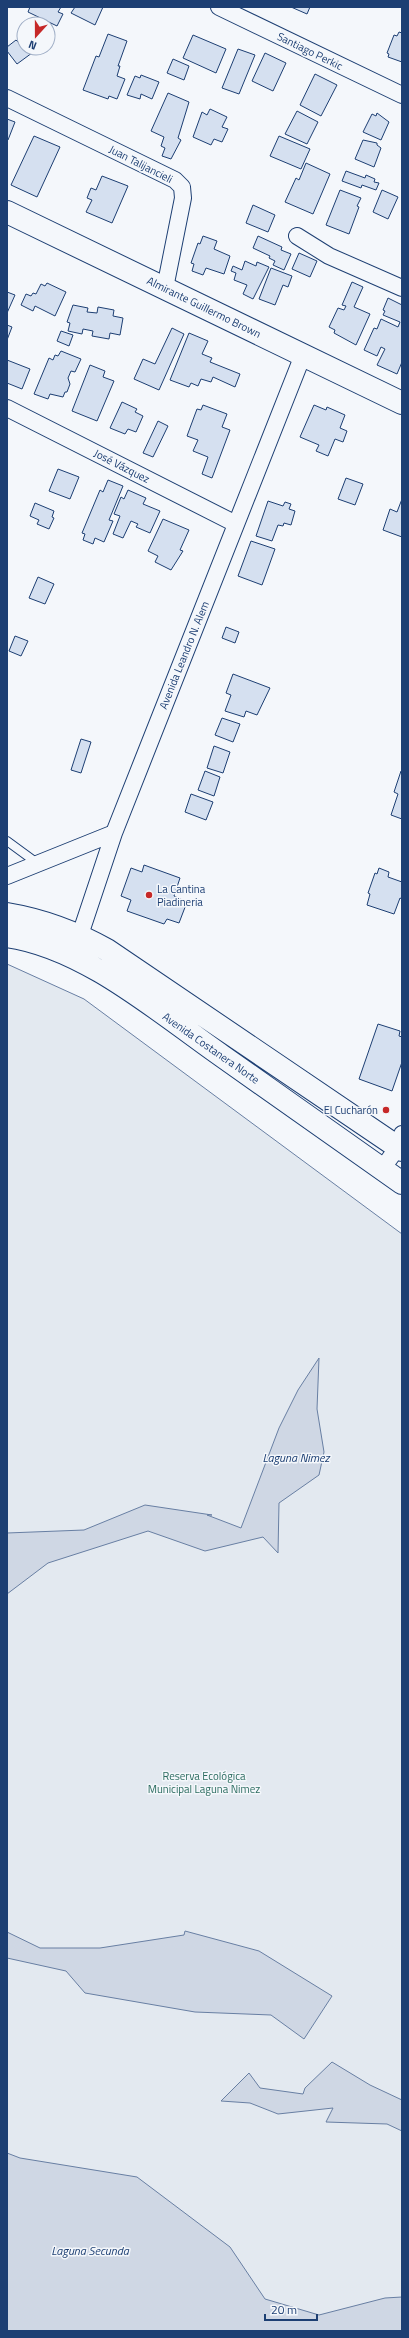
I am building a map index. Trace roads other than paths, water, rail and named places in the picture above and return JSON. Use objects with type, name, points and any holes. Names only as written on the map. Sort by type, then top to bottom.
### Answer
[{"type":"street","name":"Santiago Perkic","points":[[219,7],[402,95]]},
{"type":"street","name":"Juan Talijancieli","points":[[7,98],[175,180],[182,187],[183,198],[165,288]]},
{"type":"street","name":"Almirante Guillermo Brown","points":[[7,212],[402,403]]},
{"type":"street","points":[[297,236],[329,256],[402,288]]},
{"type":"street","name":"Avenida Leandro N. Alem","points":[[72,958],[114,833],[303,355]]},
{"type":"street","name":"José Vázquez","points":[[7,408],[236,524]]},
{"type":"street","points":[[7,876],[114,833]]},
{"type":"street","points":[[7,914],[42,921],[80,935],[124,960],[400,1144],[382,1169]]},
{"type":"street","name":"Avenida Costanera Norte","points":[[7,936],[38,943],[72,958],[130,992],[402,1183]]},
{"type":"lane","points":[[7,841],[37,863]]},
{"type":"water","name":"Laguna Nimez","points":[[319,1358],[317,1409],[324,1452],[319,1475],[279,1503],[278,1553],[263,1537],[205,1551],[148,1531],[48,1563],[7,1594],[7,1533],[84,1530],[145,1505],[212,1515],[207,1515],[241,1528],[279,1428],[298,1390]]},
{"type":"water","points":[[185,1931],[259,1951],[332,1996],[304,2039],[271,2015],[195,2012],[85,1993],[66,1971],[7,1958],[7,1932],[40,1948],[100,1948],[184,1935]]},
{"type":"water","points":[[332,2062],[370,2085],[402,2100],[402,2131],[387,2124],[326,2122],[333,2108],[278,2114],[250,2103],[221,2101],[249,2073],[260,2088],[303,2094],[305,2088]]},
{"type":"water","name":"Laguna Secunda","points":[[7,2153],[20,2158],[137,2177],[230,2247],[265,2299],[319,2315],[385,2298],[402,2297],[402,2331],[7,2331]]},
{"type":"place","name":"La Cantina Piadineria","points":[[149,895]]},
{"type":"place","name":"El Cucharón","points":[[386,1110]]},
{"type":"park label","name":"Reserva Ecológica Municipal Laguna Nimez","points":[[204,1782]]}]
